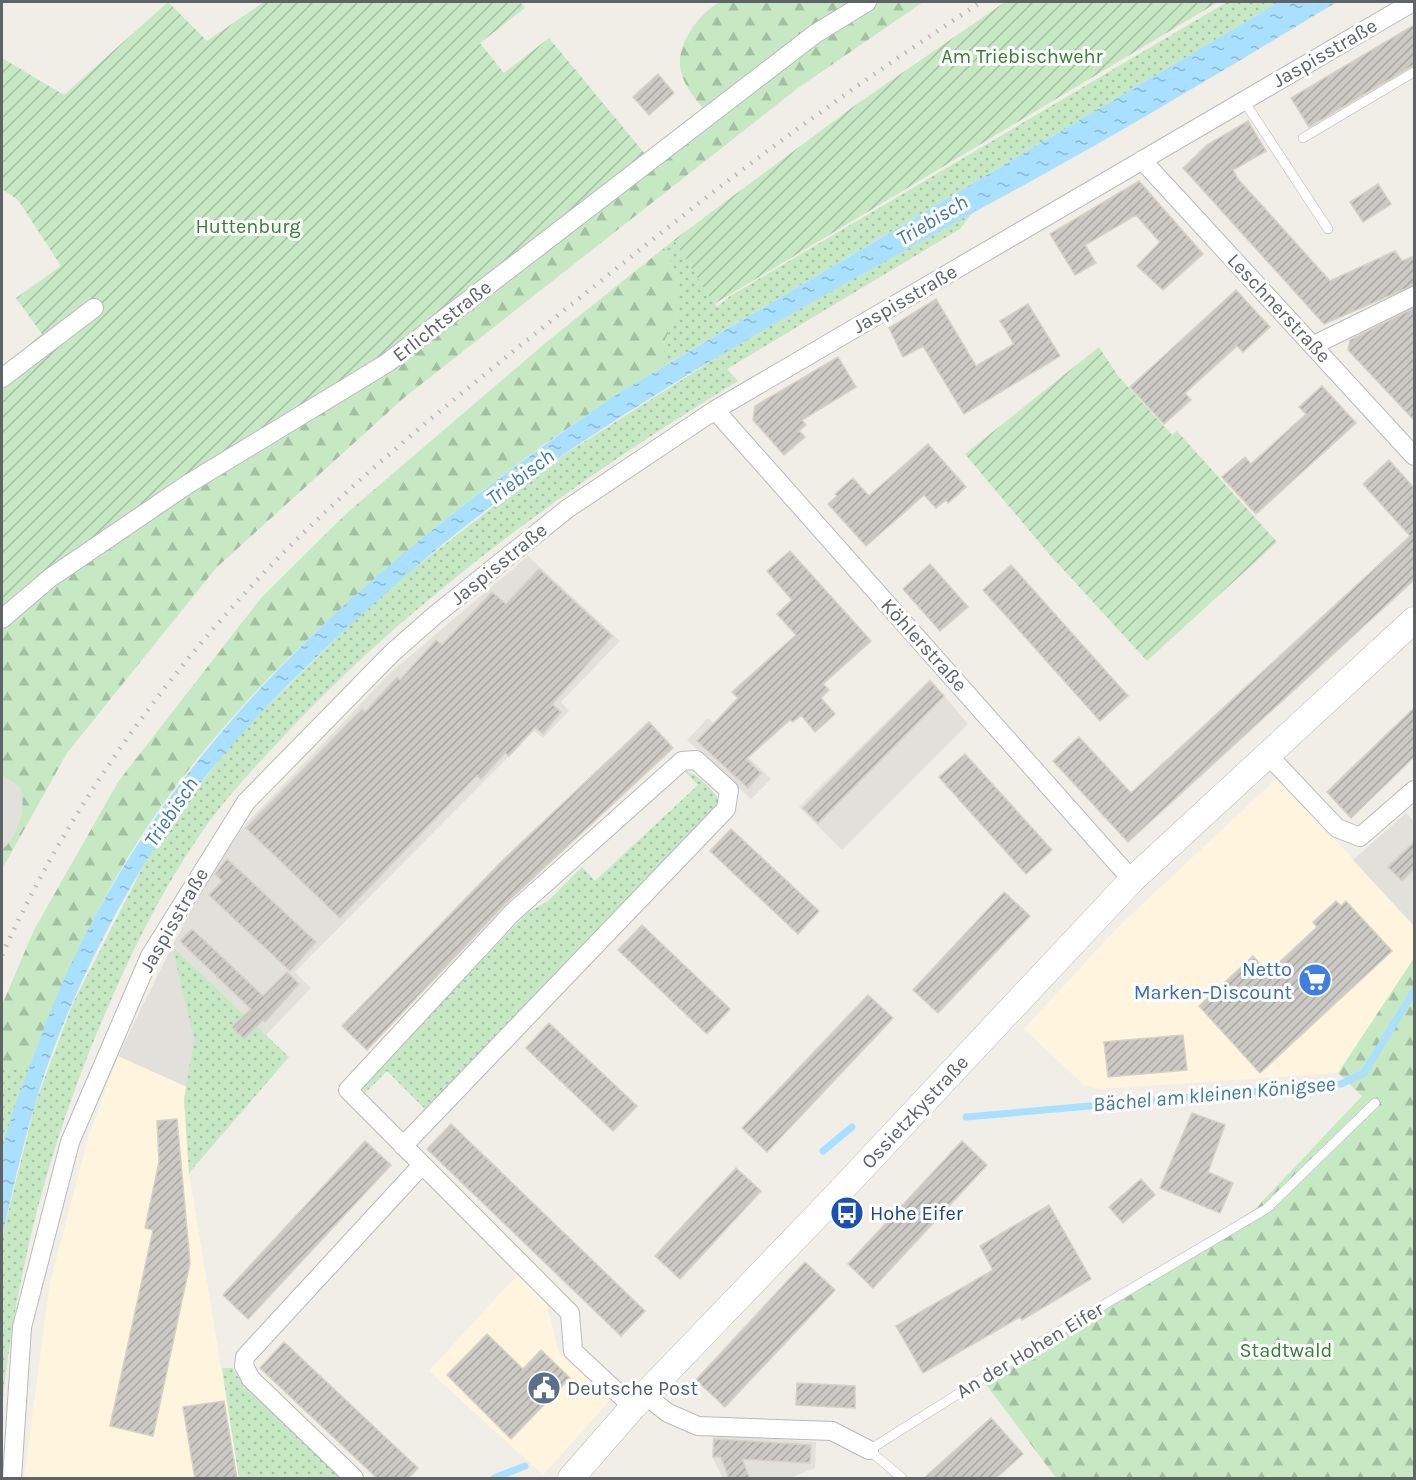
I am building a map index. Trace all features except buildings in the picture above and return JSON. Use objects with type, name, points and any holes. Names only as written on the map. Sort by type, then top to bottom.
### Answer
[{"type":"main road","name":"Ossietzkystraße","points":[[571,1479],[639,1401],[832,1200],[1132,880],[1414,620]]},
{"type":"street","name":"Erlichtstraße","points":[[2,619],[50,578],[188,484],[387,363],[779,61],[815,34],[867,2]]},
{"type":"street","name":"Jaspisstraße","points":[[12,1479],[22,1327],[70,1142],[150,956],[246,802],[368,677],[434,616],[567,508],[715,410],[1413,2]]},
{"type":"street","name":"Leschnerstraße","points":[[1142,160],[1414,456]]},
{"type":"street","points":[[1314,345],[1414,296]]},
{"type":"street","points":[[2,378],[94,308]]},
{"type":"street","name":"Köhlerstraße","points":[[715,410],[1132,880]]},
{"type":"street","points":[[1267,754],[1337,828],[1360,837],[1414,790]]},
{"type":"street","points":[[403,1146],[726,809],[729,790],[696,760],[682,760],[512,913],[348,1090],[403,1146],[422,1165],[570,1312],[573,1351],[639,1401],[698,1426],[832,1431],[869,1450]]},
{"type":"street","points":[[354,1479],[251,1379],[244,1366],[248,1351],[422,1165]]},
{"type":"lane","points":[[1303,138],[1414,72]]},
{"type":"lane","points":[[1244,101],[1328,229]]},
{"type":"lane","name":"An der Hohen Eifer","points":[[869,1450],[1031,1348],[1266,1209],[1375,1103]]},
{"type":"lane","points":[[869,1450],[902,1479]]},
{"type":"shaded area","points":[[528,556],[620,641],[561,702],[569,711],[543,738],[534,731],[295,972],[311,988],[266,1035],[173,947],[194,1039],[187,1087],[118,1056],[172,946],[212,872],[244,826],[391,672]]},
{"type":"shaded area","points":[[930,679],[968,724],[842,850],[799,807]]},
{"type":"shaded area","points":[[708,718],[771,779],[751,799],[687,740]]},
{"type":"shaded area","points":[[2,775],[20,787],[44,794],[2,869]]},
{"type":"shaded area","points":[[1278,777],[1414,926],[1414,959],[1338,1073],[1100,1089],[1084,1085],[1024,1029],[1116,929]]},
{"type":"shaded area","points":[[1406,813],[1414,821],[1414,926],[1353,860]]},
{"type":"shaded area","points":[[118,1056],[187,1087],[184,1100],[189,1173],[239,1478],[24,1478],[50,1283],[88,1138]]},
{"type":"shaded area","points":[[517,1275],[546,1302],[559,1353],[611,1399],[543,1475],[429,1371]]},
{"type":"shaded area","points":[[713,1435],[816,1442],[815,1468],[790,1478],[723,1478],[712,1457]]},
{"type":"green space","name":"Huttenburg","points":[[168,2],[207,41],[264,2],[520,2],[525,8],[480,43],[504,73],[549,38],[650,160],[387,363],[188,484],[2,619],[2,367],[42,334],[16,298],[61,266],[18,200],[2,189],[2,58],[64,95]]},
{"type":"green space","points":[[720,2],[923,2],[798,88],[405,397],[216,568],[67,753],[2,869],[2,850],[17,829],[23,804],[20,787],[2,775],[2,619],[708,114],[684,80],[680,57],[687,38],[698,20]]},
{"type":"green space","name":"Am Triebischwehr","points":[[1005,2],[1218,2],[714,304],[674,240],[857,104]]},
{"type":"green space","points":[[1227,2],[1279,2],[664,366],[664,342],[679,310],[679,282],[664,248],[674,240],[717,307],[730,296]]},
{"type":"green space","points":[[972,213],[960,229],[727,369],[738,381],[563,496],[452,580],[347,672],[255,767],[214,815],[170,881],[145,928],[111,1000],[71,1099],[27,1251],[8,1355],[2,1408],[2,1237],[35,1104],[73,1003],[147,859],[177,814],[242,731],[385,591],[543,468],[762,329]]},
{"type":"green space","points":[[664,248],[679,282],[679,310],[664,342],[664,366],[565,430],[471,500],[371,582],[259,688],[192,765],[161,806],[133,849],[103,901],[77,954],[31,1063],[12,1070],[2,1069],[2,1005],[34,930],[118,782],[261,598],[348,512],[549,340]]},
{"type":"green space","points":[[1099,347],[1118,376],[1172,435],[1177,431],[1277,542],[1147,661],[1049,554],[965,454]]},
{"type":"green space","points":[[685,771],[708,786],[717,797],[722,809],[428,1112],[387,1071],[364,1094],[362,1082],[527,913],[548,901],[582,867],[595,881],[698,785]]},
{"type":"green space","points":[[172,946],[289,1057],[189,1173],[184,1099],[194,1039]]},
{"type":"green space","name":"Stadtwald","points":[[1414,958],[1414,1478],[1056,1478],[985,1383],[1222,1238],[1225,1230],[1255,1209],[1362,1096],[1338,1073]]},
{"type":"green space","points":[[31,1063],[2,1157],[2,1069],[12,1070]]},
{"type":"green space","points":[[222,1368],[233,1368],[237,1376],[346,1478],[239,1478]]},
{"type":"water","name":"Triebisch","points":[[1279,2],[1337,2],[1111,136],[724,353],[603,428],[544,468],[458,532],[377,601],[300,673],[252,722],[186,801],[148,858],[114,916],[68,1012],[55,1045],[25,1140],[2,1237],[2,1155],[9,1125],[41,1036],[86,933],[142,838],[206,751],[278,670],[356,595],[440,524],[528,457],[619,393]]},
{"type":"waterway","name":"Bächel am kleinen Königsee","points":[[966,1117],[1341,1084],[1364,1073],[1414,991]]},
{"type":"waterway","name":"Bächel am kleinen Königsee","points":[[823,1151],[852,1127]]},
{"type":"waterway","points":[[494,1478],[525,1466]]},
{"type":"railway","points":[[2,955],[52,857],[79,810],[141,719],[174,676],[245,593],[319,518],[398,446],[690,210],[841,98],[981,2]]},
{"type":"place","name":"Netto Marken-Discount","points":[[1315,980]]},
{"type":"place","name":"Hohe Eifer","points":[[847,1213]]},
{"type":"place","name":"Deutsche Post","points":[[544,1388]]}]
